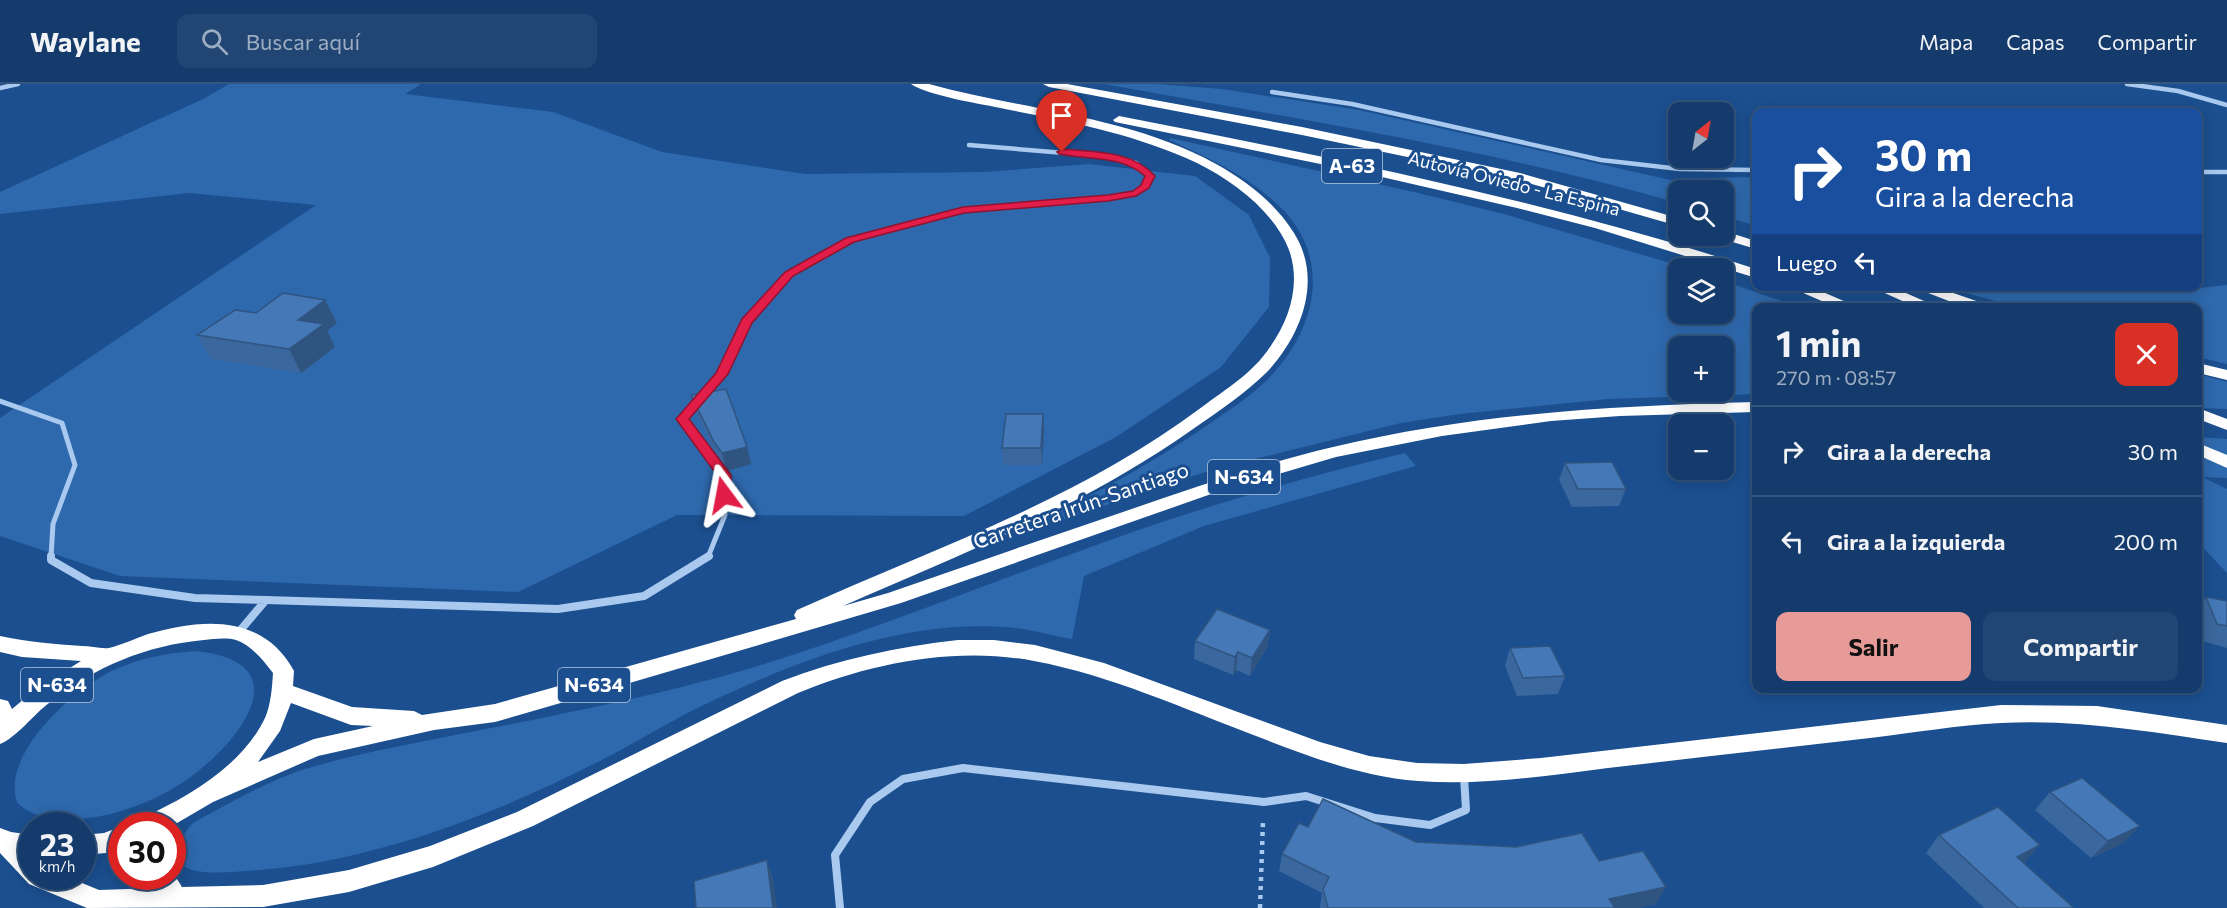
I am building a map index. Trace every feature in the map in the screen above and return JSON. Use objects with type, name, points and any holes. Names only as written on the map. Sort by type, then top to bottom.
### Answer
[{"type":"highway","points":[[751,640],[850,593],[1017,524],[1129,463],[1176,434],[1250,380],[1287,334],[1297,310],[1302,287],[1299,255],[1282,224],[1260,201],[1231,178],[1200,160],[1118,130],[917,84]]},
{"type":"highway","name":"Autovía Oviedo - La Espina","points":[[941,84],[1462,190],[1651,240],[1752,273]]},
{"type":"highway","name":"Autovía Oviedo - La Espina","points":[[1049,84],[1302,131],[1520,177],[1668,219]]},
{"type":"highway","points":[[1302,131],[1389,144],[1493,166],[1668,210]]},
{"type":"highway","points":[[1734,228],[1752,235]]},
{"type":"highway","points":[[1734,238],[1752,244]]},
{"type":"highway","points":[[1807,291],[1840,303]]},
{"type":"highway","points":[[1889,291],[1920,303]]},
{"type":"highway","points":[[1932,291],[1968,303]]},
{"type":"highway","points":[[2202,369],[2227,375]]},
{"type":"highway","name":"Carretera Irún-Santiago","points":[[203,796],[314,748],[434,721],[495,713],[751,640],[894,598],[1208,489],[1334,452],[1442,431],[1551,416],[1620,411],[1752,407]]},
{"type":"highway","points":[[2202,415],[2227,426]]},
{"type":"highway","points":[[2202,423],[2227,426]]},
{"type":"highway","points":[[2202,450],[2227,462]]},
{"type":"highway","name":"N-634","points":[[3,723],[55,686],[136,646],[184,632],[238,633],[264,648],[284,671],[283,691],[273,724],[246,761],[203,796],[176,812]]},
{"type":"highway","name":"N-634","points":[[0,644],[22,649],[113,656]]},
{"type":"highway","points":[[73,890],[98,900],[263,896],[349,881],[394,869],[469,843],[525,819],[790,687],[825,674],[872,661],[958,648],[994,648],[1070,660],[1254,729],[1369,765],[1417,772],[1464,773],[1618,759],[2001,714],[2097,715],[2227,734]]},
{"type":"highway","name":"Carretera Irún-Santiago","points":[[283,691],[351,716],[434,721]]},
{"type":"highway","points":[[3,839],[18,842]]},
{"type":"highway","points":[[3,839],[18,856]]},
{"type":"highway","points":[[170,890],[175,898]]},
{"type":"street","points":[[0,88],[18,84]]},
{"type":"street","points":[[2127,84],[2178,91],[2227,105]]},
{"type":"street","points":[[2163,84],[2178,91]]},
{"type":"street","points":[[1272,92],[1352,104],[1601,160],[1680,169],[1752,170]]},
{"type":"street","points":[[0,401],[62,423],[75,465],[53,524],[51,560],[92,583],[195,598],[558,609],[644,596],[708,556],[725,516],[724,475],[682,419],[722,374],[746,322],[789,274],[850,240],[963,210],[1108,198],[1136,193],[1146,186],[1150,176],[1136,163],[1113,157],[969,145]]},
{"type":"street","points":[[2202,172],[2227,172]]},
{"type":"street","points":[[238,633],[266,600]]},
{"type":"street","points":[[840,908],[835,855],[870,802],[903,779],[963,768],[1264,802],[1306,796],[1375,818],[1430,825],[1466,810],[1464,773]]},
{"type":"path","points":[[1260,908],[1264,802]]},
{"type":"shaded area","points":[[229,84],[421,84],[405,94],[553,112],[662,152],[805,174],[984,172],[1089,164],[1195,176],[1249,215],[1270,258],[1269,307],[1221,367],[1116,437],[964,516],[677,515],[518,592],[120,576],[0,536],[0,418],[316,205],[189,193],[0,214],[0,192],[203,99]]},
{"type":"shaded area","points":[[1104,84],[1157,84],[1222,89],[1359,110],[1670,180],[1668,180],[1668,200],[1536,167],[1393,136]]},
{"type":"shaded area","points":[[1170,138],[1504,214],[1668,262],[1668,324],[1734,324],[1734,284],[1787,303],[1752,303],[1752,394],[1734,395],[1734,336],[1668,336],[1668,397],[1608,399],[1460,414],[1401,423],[1214,469],[1026,532],[1023,529],[1144,466],[1212,422],[1267,380],[1296,343],[1311,300],[1313,278],[1310,256],[1301,235],[1287,214],[1247,180],[1169,140]]},
{"type":"shaded area","points":[[1752,177],[1752,225],[1734,219],[1734,180],[1704,180],[1704,178]]},
{"type":"shaded area","points":[[2227,285],[2227,364],[2202,358],[2202,303],[2003,303],[1959,291],[2202,291],[2202,288]]},
{"type":"shaded area","points":[[2202,375],[2227,382],[2227,409],[2202,408]]},
{"type":"shaded area","points":[[2202,437],[2227,439],[2227,478],[2202,477]]},
{"type":"shaded area","points":[[1405,453],[1416,466],[1204,526],[1084,576],[1072,639],[1016,628],[977,626],[937,629],[858,644],[782,670],[696,709],[614,754],[558,781],[428,834],[383,848],[291,867],[227,872],[204,872],[186,868],[186,831],[193,823],[258,788],[305,769],[380,750],[620,701],[748,669],[869,628],[1110,540],[1278,486]]},
{"type":"shaded area","points":[[2202,477],[2227,489],[2227,573],[2202,546]]},
{"type":"shaded area","points":[[195,651],[229,658],[248,671],[254,688],[250,708],[239,729],[202,768],[169,791],[140,805],[96,816],[96,812],[30,812],[17,802],[15,783],[20,762],[31,742],[64,705],[100,677],[116,669],[174,653]]},
{"type":"building","points":[[283,293],[325,300],[298,320],[324,324],[289,349],[197,335],[235,310],[256,313]]},
{"type":"building","points":[[726,389],[747,447],[722,453],[714,442],[691,395]]},
{"type":"building","points":[[1006,414],[1043,414],[1041,448],[1002,448]]},
{"type":"building","points":[[1612,462],[1626,489],[1578,489],[1565,463]]},
{"type":"building","points":[[2206,597],[2227,601],[2227,626],[2217,624]]},
{"type":"building","points":[[1217,609],[1270,630],[1252,658],[1238,652],[1235,657],[1195,641]]},
{"type":"building","points":[[1550,646],[1565,676],[1523,678],[1510,648]]},
{"type":"building","points":[[2082,778],[2140,826],[2108,841],[2050,792]]},
{"type":"building","points":[[1323,799],[1416,842],[1516,847],[1582,833],[1599,861],[1643,851],[1666,887],[1609,899],[1615,908],[1328,908],[1323,889],[1329,877],[1282,854],[1299,823],[1308,827]]},
{"type":"building","points":[[1998,807],[2040,845],[2017,857],[2074,908],[2018,908],[1939,835]]},
{"type":"building","points":[[767,860],[773,908],[696,908],[694,881]]},
{"type":"route","points":[[724,495],[724,475],[682,419],[722,374],[746,322],[789,274],[850,240],[963,210],[1108,198],[1136,193],[1146,186],[1150,176],[1136,163],[1113,157],[1062,152]]}]
